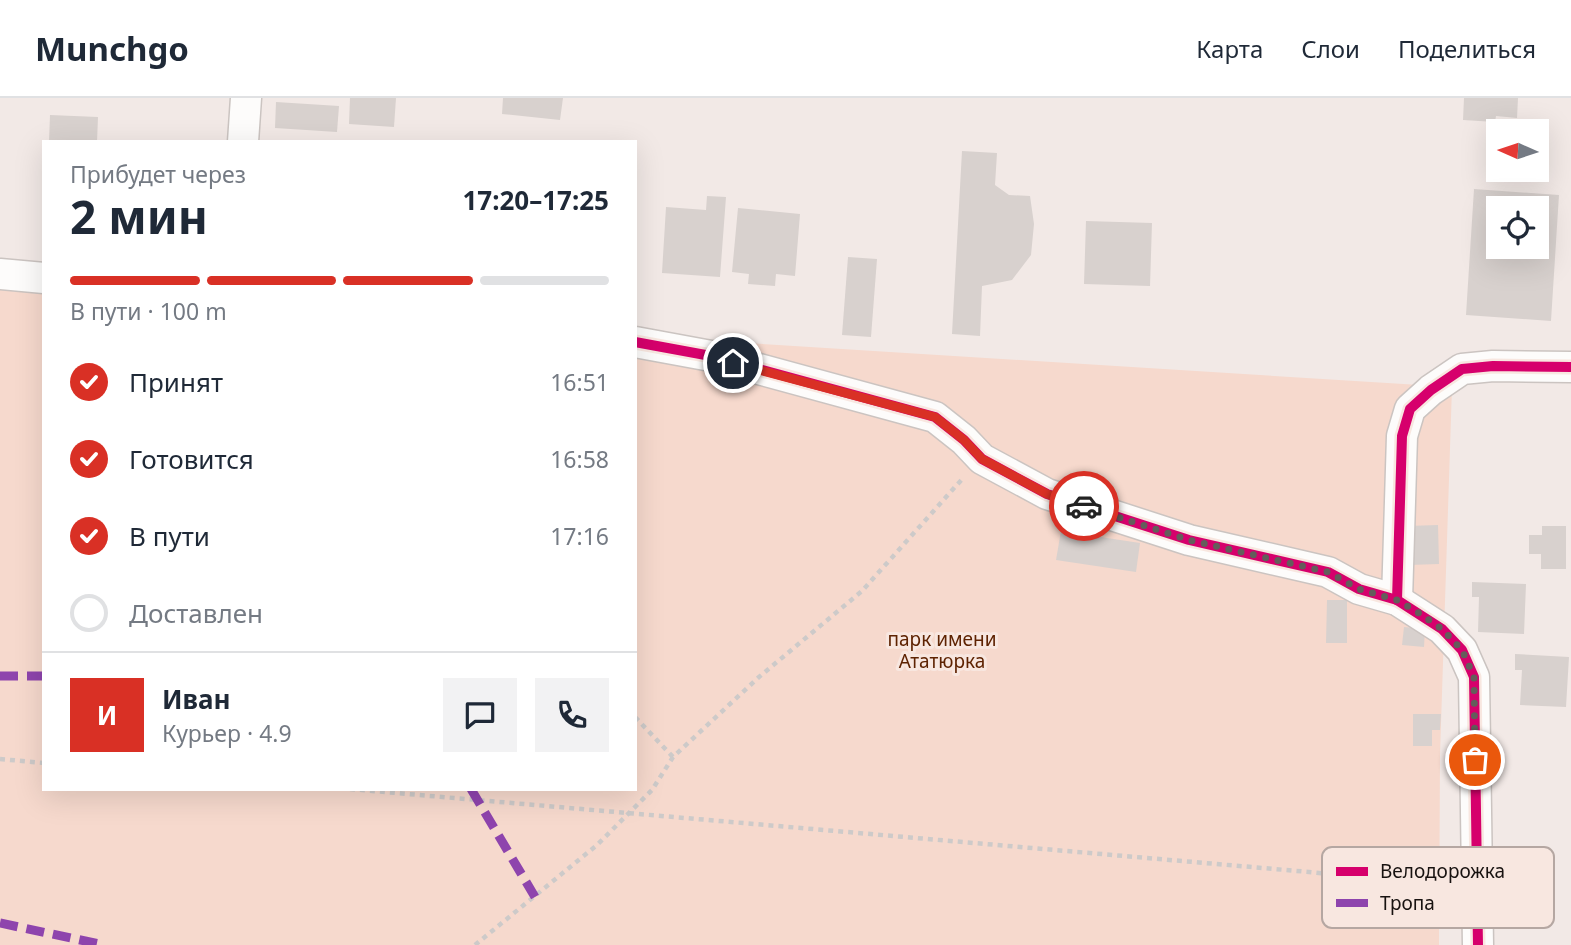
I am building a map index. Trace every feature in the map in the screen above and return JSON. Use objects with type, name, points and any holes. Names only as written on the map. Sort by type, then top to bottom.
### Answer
[{"type":"street","points":[[243,140],[246,98]]},
{"type":"street","points":[[0,274],[42,278]]},
{"type":"street","points":[[637,342],[711,356],[935,417],[964,440],[982,459],[1047,494],[1189,540],[1328,572],[1359,589],[1397,600],[1442,629],[1462,650],[1474,677],[1477,847]]},
{"type":"street","points":[[1397,600],[1402,436],[1410,410],[1431,390],[1462,369],[1493,366],[1571,367]]},
{"type":"path","points":[[475,945],[597,845],[652,790],[673,757],[759,677],[862,591],[982,459]]},
{"type":"path","points":[[637,719],[673,757]]},
{"type":"path","points":[[0,759],[42,763]]},
{"type":"path","points":[[373,791],[1322,873]]},
{"type":"green space","name":"парк имени Ататюрка","points":[[0,287],[42,290],[42,791],[637,791],[637,336],[1452,387],[1440,847],[1322,847],[1322,928],[1439,928],[1439,945],[0,945]]},
{"type":"building","points":[[350,98],[396,98],[394,127],[349,124]]},
{"type":"building","points":[[503,98],[563,98],[560,120],[502,114]]},
{"type":"building","points":[[1464,98],[1518,98],[1517,118],[1496,116],[1496,119],[1486,119],[1486,121],[1463,120]]},
{"type":"building","points":[[276,102],[339,106],[337,132],[275,128]]},
{"type":"building","points":[[50,115],[98,117],[97,140],[49,140]]},
{"type":"building","points":[[962,151],[997,153],[995,185],[1009,195],[1030,196],[1034,224],[1031,255],[1012,280],[982,286],[980,336],[952,334]]},
{"type":"building","points":[[1474,189],[1559,195],[1551,321],[1466,315]]},
{"type":"building","points":[[707,196],[726,197],[720,277],[662,273],[666,207],[706,210]]},
{"type":"building","points":[[738,208],[800,214],[795,276],[776,274],[775,286],[748,284],[749,274],[732,272]]},
{"type":"building","points":[[1086,221],[1152,223],[1150,286],[1084,284]]},
{"type":"building","points":[[848,257],[877,259],[871,337],[842,335]]},
{"type":"building","points":[[1438,525],[1439,564],[1409,565],[1408,526]]},
{"type":"building","points":[[1542,526],[1566,526],[1566,569],[1541,569],[1541,554],[1529,554],[1529,535],[1542,535]]},
{"type":"building","points":[[1061,531],[1140,543],[1136,572],[1056,560]]},
{"type":"building","points":[[1472,582],[1526,584],[1524,634],[1478,632],[1479,597],[1472,597]]},
{"type":"building","points":[[1327,600],[1347,600],[1347,643],[1326,643]]},
{"type":"building","points":[[1404,627],[1425,629],[1424,647],[1402,645]]},
{"type":"building","points":[[1515,654],[1569,657],[1566,707],[1520,705],[1522,670],[1515,670]]},
{"type":"building","points":[[1413,714],[1441,714],[1440,730],[1432,730],[1432,746],[1413,746]]},
{"type":"marked path","points":[[0,676],[42,676]]},
{"type":"marked path","points":[[472,791],[535,897]]},
{"type":"marked path","points":[[0,923],[104,945]]},
{"type":"cycle path","points":[[637,342],[711,356],[935,417],[964,440],[982,459],[1047,494],[1189,540],[1328,572],[1359,589],[1397,600],[1442,629],[1462,650],[1474,677],[1477,847]]},
{"type":"cycle path","points":[[1397,600],[1402,436],[1410,409],[1431,390],[1462,369],[1493,366],[1571,367]]},
{"type":"cycle path","points":[[1478,928],[1478,945]]},
{"type":"way so far","points":[[1084,506],[1189,540],[1328,572],[1359,589],[1397,600],[1416,611],[1442,629],[1462,650],[1474,677],[1475,760]]},
{"type":"route","points":[[733,363],[935,417],[964,440],[982,459],[1047,494],[1084,506]]}]
